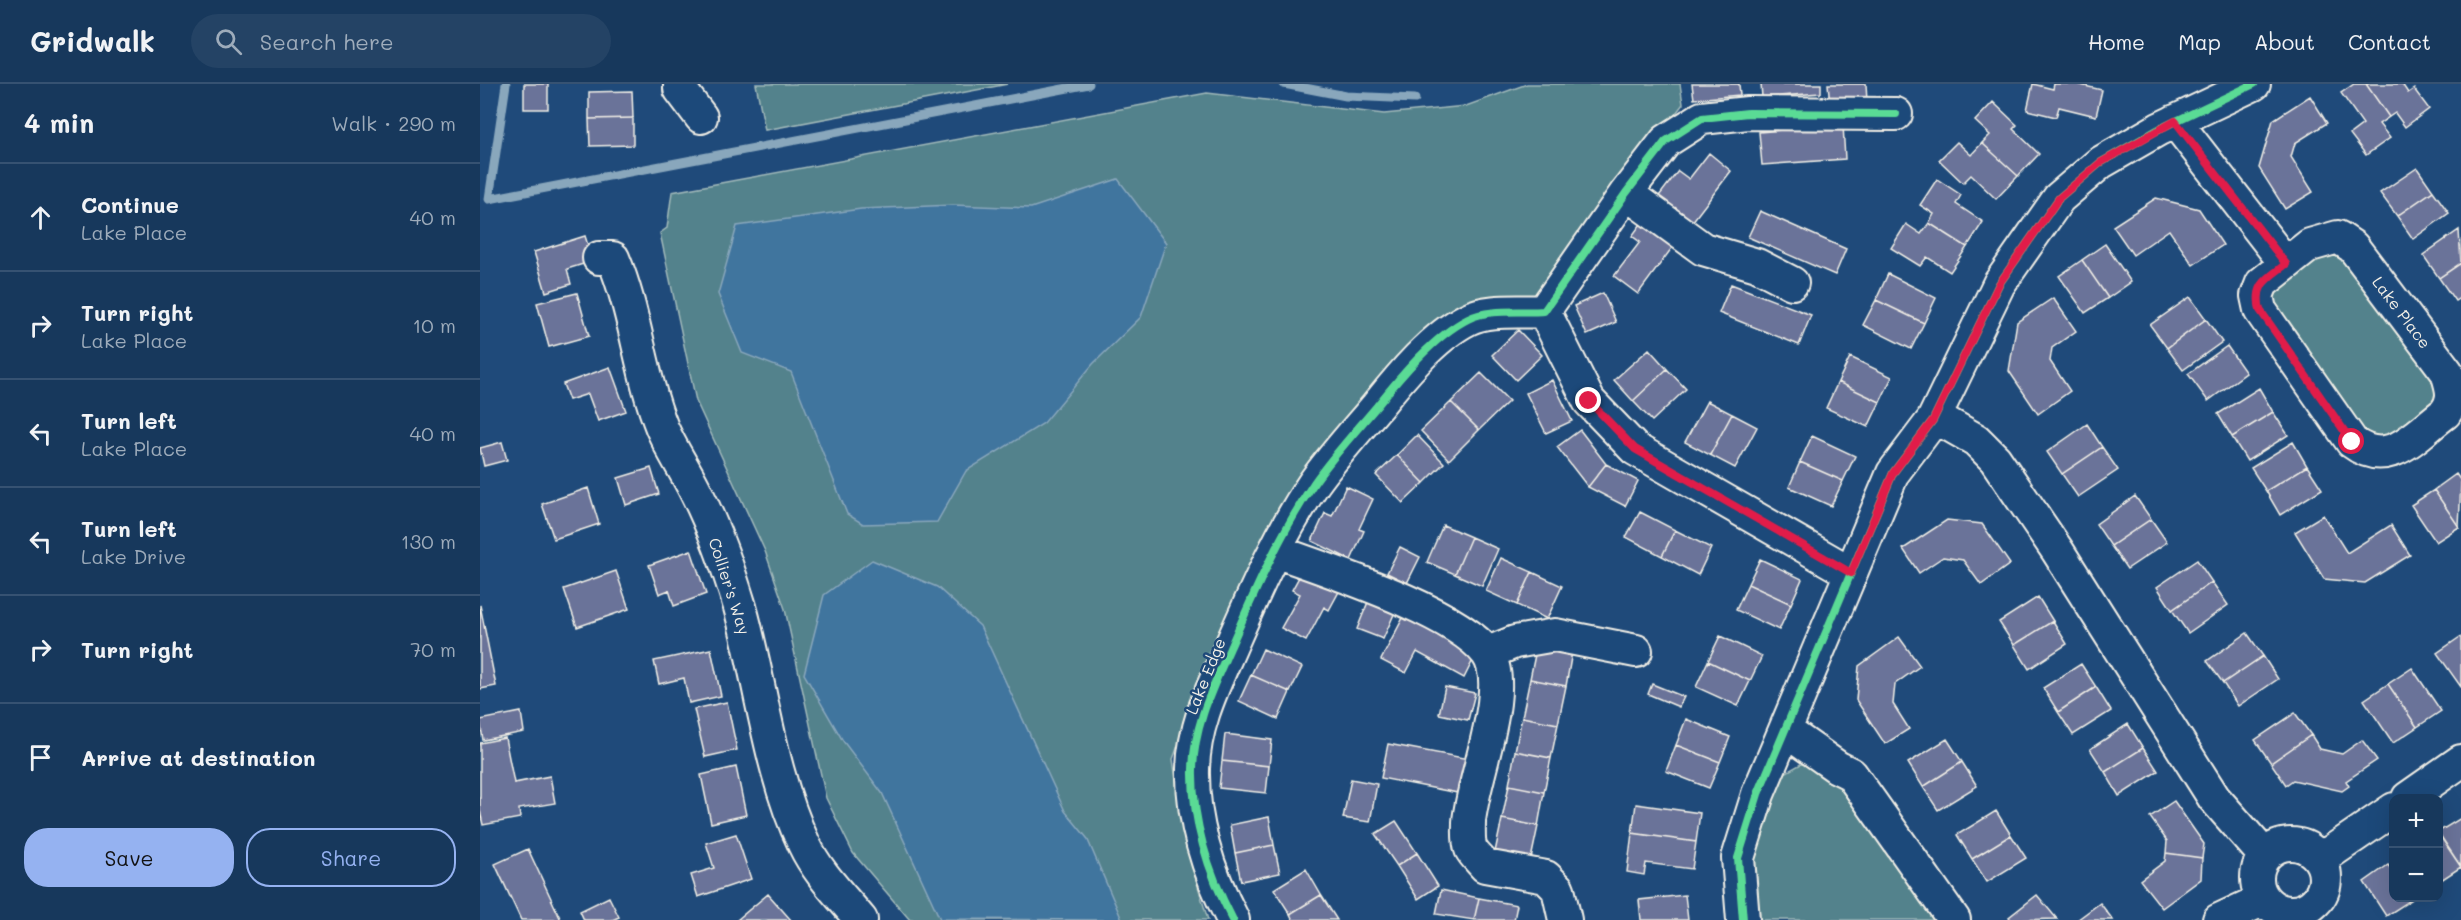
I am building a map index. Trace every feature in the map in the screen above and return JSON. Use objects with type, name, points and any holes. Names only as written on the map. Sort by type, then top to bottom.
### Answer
[{"type":"street","points":[[680,84],[680,88],[701,117]]},
{"type":"street","points":[[1743,920],[1738,858],[1758,794],[1893,473],[1933,420],[1999,284],[2059,198],[2100,163],[2175,121],[2254,84]]},
{"type":"street","points":[[1845,586],[1635,449],[1589,401],[1544,311],[1626,193],[1666,141],[1702,118],[1748,113],[1896,114]]},
{"type":"street","points":[[2175,121],[2286,264]]},
{"type":"street","points":[[1626,193],[1703,249],[1757,265],[1792,283]]},
{"type":"street","name":"Lake Place","points":[[2338,237],[2353,247],[2447,372],[2453,390],[2452,405],[2445,413],[2391,452],[2379,455],[2365,452],[2352,442],[2260,310],[2257,296],[2262,283],[2286,264],[2320,241],[2338,237]]},
{"type":"street","name":"Collier's Way","points":[[599,258],[614,258],[620,274],[645,379],[663,430],[696,490],[740,606],[784,790],[804,844],[834,888],[861,920]]},
{"type":"street","name":"Lake Edge","points":[[1233,920],[1216,887],[1206,852],[1195,809],[1193,768],[1197,731],[1205,706],[1266,564],[1315,482],[1400,377],[1455,326],[1471,317],[1544,311]]},
{"type":"street","points":[[1933,420],[1948,424],[1976,440],[1995,459],[2057,550],[2214,798],[2265,856]]},
{"type":"street","points":[[1275,551],[1395,596],[1465,632],[1488,653],[1495,671],[1496,698],[1470,809],[1470,848],[1485,866],[1546,877],[1558,889],[1565,920]]},
{"type":"street","points":[[1488,653],[1515,642],[1555,636],[1636,651]]},
{"type":"street","points":[[1786,731],[1837,767],[1851,774],[1954,920]]},
{"type":"street","points":[[2414,794],[2461,761]]},
{"type":"street","points":[[2318,857],[2331,852],[2389,812]]},
{"type":"street","points":[[2292,844],[2302,846],[2318,857],[2325,876],[2318,911],[2283,910],[2264,898],[2257,877],[2265,856],[2272,849],[2292,844]]},
{"type":"street","points":[[2219,920],[2264,898]]},
{"type":"green space","points":[[756,84],[1008,84],[765,130]]},
{"type":"green space","points":[[1527,84],[1680,84],[1683,104],[1599,213],[1540,296],[1420,341],[1197,694],[1173,759],[1184,839],[1208,920],[910,920],[853,853],[826,798],[785,609],[765,551],[696,401],[660,233],[667,228],[672,192],[1207,93],[1384,114],[1466,106]]},
{"type":"green space","points":[[2339,249],[2439,372],[2442,400],[2387,443],[2365,442],[2270,312],[2272,290],[2314,256]]},
{"type":"green space","points":[[1801,764],[1819,765],[1839,779],[1940,920],[1753,920],[1750,858],[1763,809],[1783,774]]},
{"type":"water","points":[[1118,179],[1166,243],[1141,317],[1093,364],[1044,423],[966,471],[937,522],[863,524],[847,514],[791,372],[742,353],[718,294],[737,226],[861,209],[953,205],[1031,208]]},
{"type":"water","points":[[872,560],[937,587],[980,626],[1065,811],[1087,838],[1122,920],[940,919],[882,793],[843,741],[804,674],[824,595]]},
{"type":"building","points":[[524,84],[548,84],[548,109],[524,109]]},
{"type":"building","points":[[1692,84],[1739,84],[1740,95],[1694,99]]},
{"type":"building","points":[[1761,84],[1821,84],[1821,93],[1762,97]]},
{"type":"building","points":[[1828,84],[1866,84],[1867,102],[1830,105]]},
{"type":"building","points":[[2033,84],[2053,89],[2054,84],[2076,84],[2102,90],[2096,116],[2059,107],[2056,117],[2027,110]]},
{"type":"building","points":[[2354,84],[2366,84],[2389,117],[2379,124],[2390,138],[2366,155],[2350,134],[2363,124],[2341,93]]},
{"type":"building","points":[[2366,84],[2402,84],[2408,93],[2414,89],[2429,109],[2405,127],[2395,113],[2389,117]]},
{"type":"building","points":[[632,91],[633,118],[589,119],[589,92]]},
{"type":"building","points":[[2310,96],[2327,123],[2295,143],[2291,157],[2313,192],[2285,209],[2259,168],[2273,120]]},
{"type":"building","points":[[1993,102],[2017,125],[2013,129],[2039,154],[2018,176],[1982,143],[1990,135],[1975,121]]},
{"type":"building","points":[[633,118],[633,145],[590,146],[589,119]]},
{"type":"building","points":[[1843,125],[1845,159],[1762,165],[1759,132]]},
{"type":"building","points":[[1957,142],[1971,155],[1982,143],[2018,176],[1996,199],[1971,175],[1963,183],[1939,160]]},
{"type":"building","points":[[1709,153],[1731,171],[1689,226],[1656,200],[1678,171],[1689,179]]},
{"type":"building","points":[[2417,168],[2433,191],[2397,216],[2380,193]]},
{"type":"building","points":[[1937,179],[1961,195],[1956,204],[1983,222],[1967,247],[1929,223],[1934,214],[1920,205]]},
{"type":"building","points":[[2433,191],[2449,213],[2413,239],[2397,216]]},
{"type":"building","points":[[2156,198],[2199,209],[2223,245],[2193,265],[2169,230],[2133,255],[2113,226]]},
{"type":"building","points":[[1760,211],[1846,249],[1835,275],[1748,237]]},
{"type":"building","points":[[1649,213],[1680,237],[1638,294],[1614,276],[1640,242],[1632,236]]},
{"type":"building","points":[[1929,223],[1967,247],[1950,272],[1927,257],[1920,266],[1891,248],[1906,224],[1921,234]]},
{"type":"building","points":[[2459,230],[2461,263],[2439,278],[2423,255]]},
{"type":"building","points":[[585,236],[593,261],[567,269],[571,284],[546,292],[534,252]]},
{"type":"building","points":[[2105,244],[2131,282],[2108,298],[2082,260]]},
{"type":"building","points":[[2082,260],[2108,298],[2085,313],[2059,276]]},
{"type":"building","points":[[2461,263],[2461,297],[2455,301],[2439,278]]},
{"type":"building","points":[[1888,274],[1936,298],[1924,323],[1876,300]]},
{"type":"building","points":[[1731,284],[1811,315],[1799,345],[1719,313]]},
{"type":"building","points":[[577,293],[589,336],[549,347],[537,303]]},
{"type":"building","points":[[1603,293],[1616,322],[1587,335],[1574,306]]},
{"type":"building","points":[[2190,297],[2206,319],[2167,348],[2150,325]]},
{"type":"building","points":[[2053,298],[2076,331],[2052,348],[2050,361],[2070,391],[2038,414],[2009,371],[2017,322]]},
{"type":"building","points":[[1876,300],[1924,323],[1911,349],[1863,325]]},
{"type":"building","points":[[2206,319],[2222,342],[2183,370],[2167,348]]},
{"type":"building","points":[[1518,330],[1542,355],[1516,380],[1492,355]]},
{"type":"building","points":[[2227,346],[2246,373],[2208,401],[2188,374]]},
{"type":"building","points":[[1649,349],[1667,369],[1633,401],[1614,380]]},
{"type":"building","points":[[1850,357],[1892,377],[1880,402],[1838,382]]},
{"type":"building","points":[[610,367],[626,411],[598,421],[588,394],[569,400],[563,384]]},
{"type":"building","points":[[1667,369],[1686,389],[1652,421],[1633,401]]},
{"type":"building","points":[[1481,373],[1509,401],[1479,430],[1451,402]]},
{"type":"building","points":[[1552,380],[1572,421],[1546,433],[1526,393]]},
{"type":"building","points":[[1838,382],[1880,402],[1868,427],[1826,408]]},
{"type":"building","points":[[2259,388],[2273,412],[2232,437],[2218,414]]},
{"type":"building","points":[[1707,401],[1732,414],[1710,455],[1685,442]]},
{"type":"building","points":[[1451,402],[1479,430],[1449,460],[1421,431]]},
{"type":"building","points":[[2273,412],[2288,435],[2247,461],[2232,437]]},
{"type":"building","points":[[1732,414],[1757,427],[1735,468],[1710,455]]},
{"type":"building","points":[[2087,424],[2102,447],[2062,474],[2047,452]]},
{"type":"building","points":[[1580,430],[1606,464],[1588,487],[1557,447]]},
{"type":"building","points":[[1417,435],[1444,463],[1424,483],[1397,455]]},
{"type":"building","points":[[1812,436],[1855,456],[1843,481],[1800,462]]},
{"type":"building","points":[[502,442],[507,460],[484,466],[480,448]]},
{"type":"building","points":[[2293,442],[2307,466],[2266,491],[2251,468]]},
{"type":"building","points":[[2102,447],[2118,470],[2078,497],[2062,474]]},
{"type":"building","points":[[1397,455],[1424,483],[1403,503],[1376,475]]},
{"type":"building","points":[[1800,462],[1843,481],[1831,506],[1789,487]]},
{"type":"building","points":[[1606,464],[1638,481],[1625,506],[1588,487]]},
{"type":"building","points":[[2307,466],[2322,489],[2280,515],[2266,491]]},
{"type":"building","points":[[651,468],[659,494],[626,505],[618,478]]},
{"type":"building","points":[[2456,474],[2461,481],[2459,527],[2434,490]]},
{"type":"building","points":[[1346,486],[1373,499],[1359,529],[1364,531],[1351,560],[1312,541],[1325,513],[1332,516]]},
{"type":"building","points":[[588,488],[599,524],[554,539],[542,504]]},
{"type":"building","points":[[2434,490],[2459,527],[2436,542],[2411,505]]},
{"type":"building","points":[[2135,496],[2151,519],[2111,546],[2096,524]]},
{"type":"building","points":[[1640,512],[1675,530],[1662,556],[1626,537]]},
{"type":"building","points":[[2323,515],[2347,553],[2391,525],[2410,555],[2365,583],[2324,579],[2295,532]]},
{"type":"building","points":[[2151,519],[2167,542],[2127,569],[2111,546]]},
{"type":"building","points":[[1947,520],[1982,524],[2010,564],[1981,585],[1963,560],[1943,557],[1919,573],[1903,549]]},
{"type":"building","points":[[1443,525],[1471,537],[1455,574],[1427,562]]},
{"type":"building","points":[[1675,530],[1711,548],[1698,575],[1662,556]]},
{"type":"building","points":[[1471,537],[1498,549],[1482,586],[1455,574]]},
{"type":"building","points":[[1400,547],[1420,557],[1407,583],[1387,573]]},
{"type":"building","points":[[691,550],[706,594],[674,606],[669,590],[659,594],[649,565]]},
{"type":"building","points":[[1501,558],[1532,572],[1517,605],[1486,591]]},
{"type":"building","points":[[1760,559],[1802,579],[1791,604],[1748,584]]},
{"type":"building","points":[[2197,560],[2212,582],[2172,610],[2157,587]]},
{"type":"building","points":[[1305,566],[1342,586],[1329,610],[1324,607],[1306,641],[1281,628],[1300,594],[1292,590]]},
{"type":"building","points":[[616,571],[629,609],[577,627],[564,589]]},
{"type":"building","points":[[1532,572],[1562,586],[1547,619],[1517,605]]},
{"type":"building","points":[[2212,582],[2228,605],[2188,633],[2172,610]]},
{"type":"building","points":[[1748,584],[1791,604],[1779,630],[1736,610]]},
{"type":"building","points":[[2038,597],[2053,621],[2014,645],[1999,622]]},
{"type":"building","points":[[1368,602],[1395,612],[1383,639],[1357,629]]},
{"type":"building","points":[[480,605],[496,686],[480,689]]},
{"type":"building","points":[[1404,616],[1476,654],[1464,678],[1417,652],[1406,673],[1381,660]]},
{"type":"building","points":[[2053,621],[2067,644],[2029,669],[2014,645]]},
{"type":"building","points":[[2247,633],[2263,656],[2223,683],[2207,661]]},
{"type":"building","points":[[1720,636],[1762,656],[1750,681],[1708,661]]},
{"type":"building","points":[[1899,637],[1920,666],[1895,684],[1893,704],[1909,729],[1885,744],[1856,700],[1859,666]]},
{"type":"building","points":[[2460,637],[2461,639],[2461,687],[2437,653]]},
{"type":"building","points":[[1537,645],[1572,652],[1566,686],[1530,679]]},
{"type":"building","points":[[711,649],[721,696],[689,703],[684,678],[659,684],[654,661]]},
{"type":"building","points":[[1263,649],[1302,667],[1290,692],[1251,675]]},
{"type":"building","points":[[2263,656],[2278,679],[2238,706],[2223,683]]},
{"type":"building","points":[[1708,661],[1750,681],[1738,706],[1696,687]]},
{"type":"building","points":[[2081,664],[2096,687],[2058,712],[2043,688]]},
{"type":"building","points":[[2412,668],[2441,711],[2417,727],[2388,684]]},
{"type":"building","points":[[1251,675],[1290,692],[1278,719],[1239,701]]},
{"type":"building","points":[[1530,679],[1566,686],[1558,724],[1522,717]]},
{"type":"building","points":[[1652,684],[1684,697],[1679,707],[1648,694]]},
{"type":"building","points":[[2388,684],[2417,727],[2393,743],[2364,700]]},
{"type":"building","points":[[1445,687],[1475,693],[1468,720],[1439,714]]},
{"type":"building","points":[[2096,687],[2111,711],[2073,735],[2058,712]]},
{"type":"building","points":[[727,702],[737,750],[705,757],[694,709]]},
{"type":"building","points":[[521,712],[524,732],[483,740],[480,720]]},
{"type":"building","points":[[2295,713],[2311,735],[2271,763],[2255,740]]},
{"type":"building","points":[[1522,717],[1558,724],[1551,758],[1515,751]]},
{"type":"building","points":[[1686,719],[1730,737],[1720,762],[1676,745]]},
{"type":"building","points":[[2128,724],[2143,748],[2105,772],[2090,749]]},
{"type":"building","points":[[1225,734],[1272,740],[1269,766],[1222,761]]},
{"type":"building","points":[[2311,735],[2320,749],[2342,754],[2362,740],[2377,760],[2346,781],[2349,786],[2342,791],[2293,780],[2286,785],[2271,763]]},
{"type":"building","points":[[505,738],[514,783],[550,776],[555,803],[519,809],[520,818],[483,825],[480,810],[480,743]]},
{"type":"building","points":[[1947,739],[1962,762],[1923,787],[1908,763]]},
{"type":"building","points":[[1388,744],[1469,759],[1463,794],[1381,778]]},
{"type":"building","points":[[1676,745],[1720,762],[1709,788],[1666,771]]},
{"type":"building","points":[[2143,748],[2158,771],[2119,796],[2105,772]]},
{"type":"building","points":[[1515,751],[1551,758],[1544,792],[1509,785]]},
{"type":"building","points":[[1222,761],[1269,766],[1266,793],[1219,788]]},
{"type":"building","points":[[1962,762],[1977,786],[1938,810],[1923,787]]},
{"type":"building","points":[[736,767],[746,815],[711,823],[701,775]]},
{"type":"building","points":[[1351,779],[1377,784],[1370,822],[1343,818]]},
{"type":"building","points":[[1509,785],[1544,792],[1538,826],[1502,819]]},
{"type":"building","points":[[2174,801],[2204,844],[2202,858],[2166,853],[2167,841],[2150,817]]},
{"type":"building","points":[[1636,804],[1700,813],[1696,842],[1632,833]]},
{"type":"building","points":[[1996,811],[2011,835],[1972,859],[1957,835]]},
{"type":"building","points":[[1269,817],[1274,845],[1235,853],[1230,825]]},
{"type":"building","points":[[2461,818],[2461,867],[2443,840],[2443,829]]},
{"type":"building","points":[[1502,819],[1538,826],[1531,859],[1495,852]]},
{"type":"building","points":[[1396,821],[1417,853],[1397,866],[1375,834]]},
{"type":"building","points":[[1632,833],[1696,842],[1692,869],[1646,863],[1644,875],[1627,872]]},
{"type":"building","points":[[736,834],[751,879],[698,897],[691,875],[714,868],[706,843]]},
{"type":"building","points":[[2011,835],[2026,858],[1987,882],[1972,859]]},
{"type":"building","points":[[2443,840],[2461,867],[2443,879]]},
{"type":"building","points":[[1274,845],[1280,873],[1241,881],[1235,853]]},
{"type":"building","points":[[528,849],[561,920],[521,920],[495,864]]},
{"type":"building","points":[[1417,853],[1438,886],[1418,899],[1397,866]]},
{"type":"building","points":[[2166,853],[2202,858],[2201,879],[2162,908],[2140,880],[2165,861]]},
{"type":"building","points":[[2388,865],[2389,902],[2408,902],[2386,916],[2364,882]]},
{"type":"building","points":[[1306,869],[1321,895],[1290,914],[1274,889]]},
{"type":"building","points":[[1441,890],[1479,898],[1474,920],[1436,914]]},
{"type":"building","points":[[768,894],[791,920],[737,920]]},
{"type":"building","points":[[1321,895],[1337,920],[1293,920],[1290,914]]},
{"type":"building","points":[[1685,895],[1688,920],[1641,920],[1639,900]]},
{"type":"building","points":[[2037,895],[2057,919],[2011,920],[2009,917]]},
{"type":"building","points":[[609,897],[619,917],[612,920],[584,920],[580,911]]},
{"type":"building","points":[[1479,898],[1517,905],[1514,920],[1474,920]]},
{"type":"building","points":[[2100,903],[2113,920],[2077,920]]},
{"type":"waterway","points":[[506,84],[489,199],[1089,84]]},
{"type":"waterway","points":[[1284,84],[1346,96],[1415,99]]},
{"type":"cycle path","points":[[1743,920],[1738,858],[1758,794],[1893,473],[1933,420],[1999,284],[2059,198],[2100,163],[2159,129],[2254,84]]},
{"type":"cycle path","points":[[1233,920],[1216,884],[1195,808],[1193,769],[1197,737],[1211,692],[1268,564],[1301,503],[1337,453],[1407,370],[1430,346],[1455,326],[1486,313],[1544,311],[1626,193],[1666,141],[1702,118],[1748,113],[1896,114]]},
{"type":"route","points":[[1589,401],[1635,449],[1851,573],[1893,473],[1933,420],[1999,284],[2059,198],[2100,163],[2175,121],[2286,264],[2262,283],[2257,296],[2260,310],[2352,442]]}]
